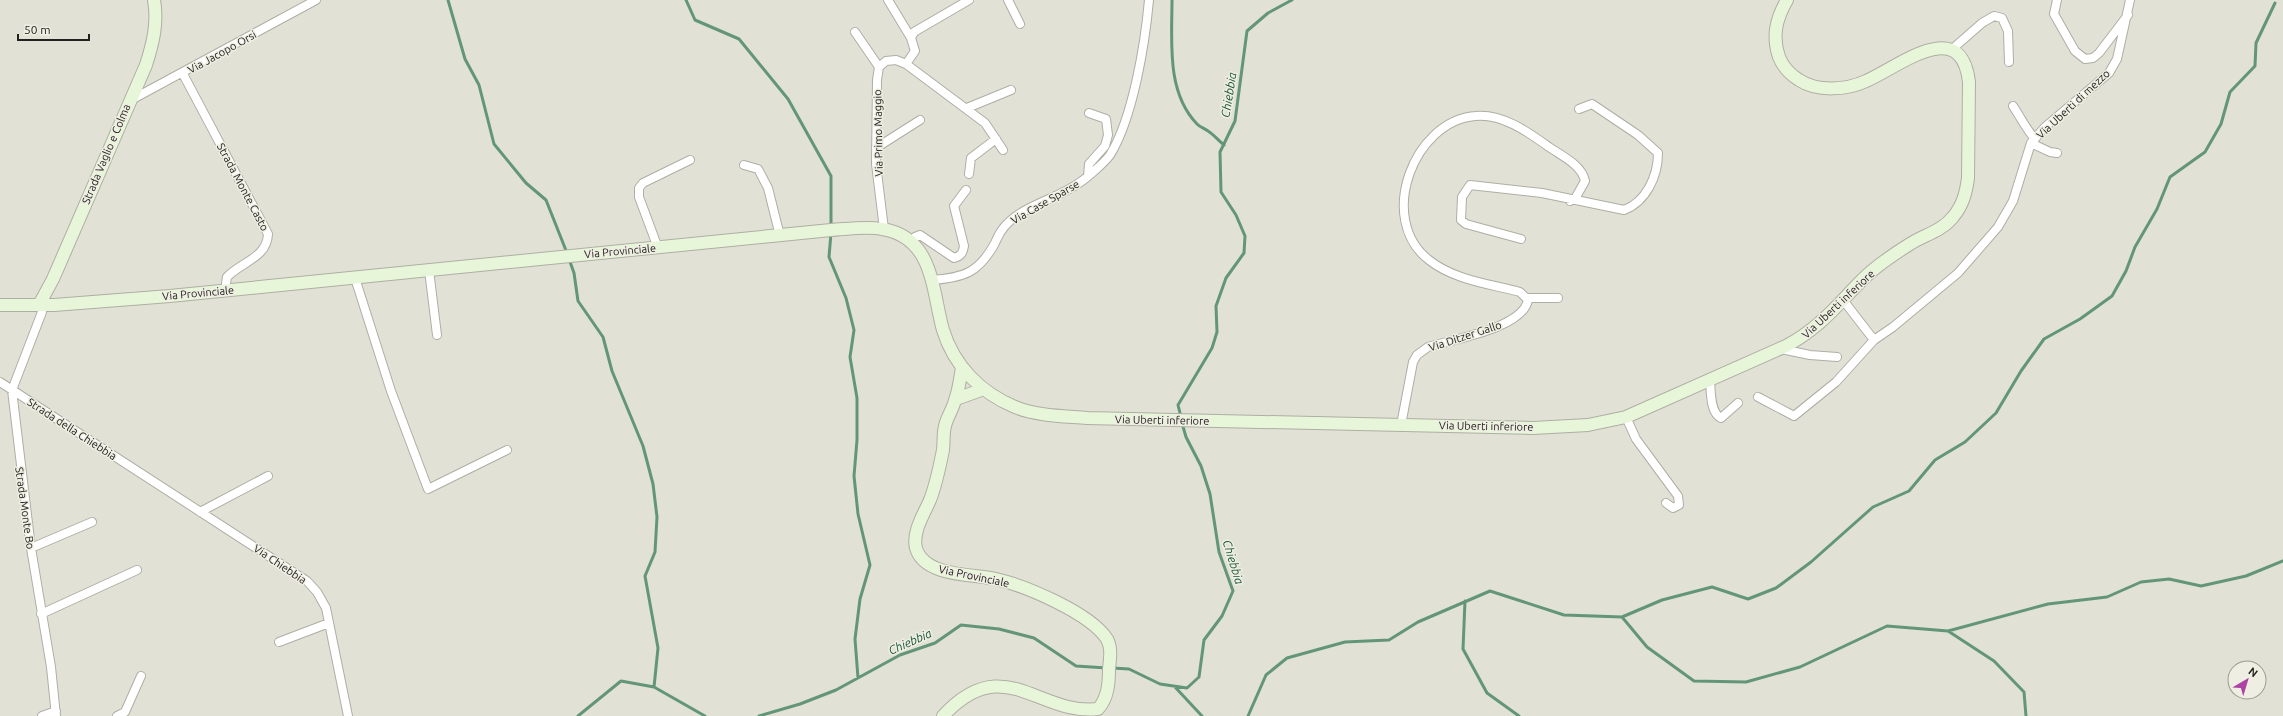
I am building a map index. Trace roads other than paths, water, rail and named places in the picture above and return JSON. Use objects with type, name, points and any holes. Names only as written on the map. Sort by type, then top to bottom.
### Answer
[{"type":"main road","name":"Strada Vaglio e Colma","points":[[40,304],[53,280],[128,102],[146,65],[154,40],[156,12],[154,0]]},
{"type":"main road","points":[[1787,0],[1779,14],[1774,44],[1781,63],[1794,76],[1807,85],[1844,88],[1867,81],[1887,68],[1926,50],[1941,48],[1950,51]]},
{"type":"main road","name":"Via Uberti inferiore","points":[[884,229],[901,235],[911,242],[925,259],[943,331],[962,368],[984,390],[1016,408],[1037,413],[1087,418],[1401,425],[1565,427],[1588,425],[1626,417],[1781,349],[1807,335],[1864,278],[1920,238],[1937,231],[1952,218],[1960,208],[1966,193],[1968,178],[1969,82],[1965,63],[1957,54],[1950,51]]},
{"type":"main road","name":"Via Provinciale","points":[[0,305],[54,305],[355,278],[831,230],[884,229]]},
{"type":"main road","name":"Via Provinciale","points":[[943,716],[956,702],[972,693],[985,688],[1002,686],[1025,691],[1075,708],[1098,708],[1104,699],[1109,680],[1110,646],[1106,638],[1089,622],[1059,603],[1024,587],[996,579],[940,570],[929,565],[919,554],[916,548],[915,537],[931,498],[943,451],[945,425],[956,399],[962,368]]},
{"type":"main road","points":[[956,399],[984,390]]},
{"type":"street","name":"Via Jacopo Orsi","points":[[128,102],[183,74],[316,0]]},
{"type":"street","points":[[888,0],[911,38],[915,51],[906,64]]},
{"type":"street","points":[[911,38],[914,32],[969,0]]},
{"type":"street","points":[[1008,0],[1020,24]]},
{"type":"street","name":"Via Case Sparse","points":[[931,280],[953,278],[977,269],[994,244],[999,232],[1011,220],[1079,183],[1110,156],[1126,120],[1146,40],[1149,0]]},
{"type":"street","points":[[2057,0],[2054,14],[2056,19],[2075,51],[2085,59],[2093,58],[2099,53],[2128,15]]},
{"type":"street","name":"Via Uberti di mezzo","points":[[1758,397],[1794,416],[1836,382],[1874,340],[1958,273],[1998,227],[2013,201],[2033,141],[2045,127],[2109,73],[2117,59],[2128,15],[2130,0]]},
{"type":"street","points":[[1950,51],[1982,23],[1994,16],[2002,18],[2008,31],[2009,62]]},
{"type":"street","points":[[855,32],[879,67],[886,61],[896,60],[906,64],[968,108],[985,123],[1003,150]]},
{"type":"street","name":"Via Primo Maggio","points":[[879,67],[876,148],[884,229]]},
{"type":"street","name":"Strada Monte Casto","points":[[183,74],[268,234],[268,243],[261,253],[227,278],[225,290]]},
{"type":"street","points":[[968,108],[1011,90]]},
{"type":"street","points":[[1521,239],[1466,224],[1461,220],[1462,197],[1470,186],[1542,194],[1570,201],[1624,210],[1634,206],[1644,196],[1658,165],[1658,153],[1638,134],[1592,104],[1579,109]]},
{"type":"street","points":[[2013,106],[2024,122],[2025,128],[2033,141],[2050,152],[2057,153]]},
{"type":"street","points":[[1088,176],[1089,164],[1105,146],[1108,135],[1106,119],[1089,113]]},
{"type":"street","points":[[1558,298],[1528,298],[1520,292],[1445,271],[1428,259],[1412,238],[1404,219],[1403,193],[1409,174],[1435,133],[1452,122],[1476,116],[1502,120],[1527,132],[1582,170],[1585,181],[1576,197],[1570,201]]},
{"type":"street","points":[[876,148],[920,120]]},
{"type":"street","points":[[969,174],[971,158],[996,138]]},
{"type":"street","points":[[658,248],[639,197],[639,188],[643,183],[690,160]]},
{"type":"street","points":[[744,165],[758,169],[768,188],[780,236]]},
{"type":"street","points":[[911,242],[915,237],[920,235],[948,256],[954,258],[958,257],[963,252],[964,246],[954,206],[966,190]]},
{"type":"street","points":[[429,270],[437,334]]},
{"type":"street","points":[[355,278],[391,391],[428,490],[507,450]]},
{"type":"street","name":"Via Ditzer Gallo","points":[[1401,425],[1414,362],[1417,355],[1428,346],[1511,321],[1526,309],[1528,298]]},
{"type":"street","points":[[1843,300],[1874,340]]},
{"type":"street","name":"Strada Monte Bo","points":[[40,304],[42,312],[12,390],[31,548],[56,714]]},
{"type":"street","points":[[1781,349],[1810,355],[1837,358]]},
{"type":"street","points":[[1710,381],[1713,409],[1717,416],[1721,418],[1738,403]]},
{"type":"street","name":"Strada della Chiebbia","points":[[0,382],[132,469]]},
{"type":"street","points":[[1626,417],[1636,439],[1678,496],[1680,505],[1673,508],[1666,504]]},
{"type":"street","name":"Via Chiebbia","points":[[132,469],[307,581],[317,592],[326,608],[348,716]]},
{"type":"street","points":[[200,512],[268,476]]},
{"type":"street","points":[[31,548],[92,522]]},
{"type":"street","points":[[42,614],[137,570]]},
{"type":"street","points":[[279,642],[329,623]]},
{"type":"street","points":[[117,716],[125,712],[141,676]]},
{"type":"street","points":[[42,716],[56,714]]},
{"type":"waterway","points":[[448,0],[465,59],[479,85],[494,144],[526,183],[546,200],[567,253]]},
{"type":"waterway","points":[[686,0],[695,20],[739,39],[788,99],[831,176],[831,227]]},
{"type":"waterway","points":[[1172,0],[1173,65],[1175,82],[1180,97],[1187,111],[1197,124],[1210,132],[1224,145]]},
{"type":"waterway","name":"Chiebbia","points":[[1181,417],[1178,405],[1212,348],[1217,332],[1216,306],[1226,278],[1244,253],[1245,236],[1236,215],[1221,192],[1220,152],[1235,121],[1247,31],[1268,13],[1292,0]]},
{"type":"waterway","points":[[1248,716],[1266,675],[1287,658],[1345,642],[1389,640],[1418,622],[1490,591],[1564,615],[1622,617],[1662,600],[1712,587],[1748,599],[1776,588],[1811,562],[1873,507],[1909,491],[1935,460],[1965,442],[1996,413],[2021,371],[2044,339],[2080,319],[2112,296],[2126,271],[2135,247],[2157,209],[2170,177],[2205,152],[2221,124],[2230,92],[2255,66],[2256,43],[2275,3]]},
{"type":"waterway","points":[[831,233],[829,257],[846,298],[854,330],[850,357],[857,398],[857,440],[854,476],[858,514],[870,565],[860,599],[855,639],[858,678]]},
{"type":"waterway","points":[[569,259],[574,273],[578,301],[603,337],[612,371],[643,446],[653,484],[657,517],[655,552],[645,576],[658,648],[654,687]]},
{"type":"waterway","name":"Chiebbia","points":[[1112,668],[1129,669],[1160,684],[1187,688],[1199,677],[1204,640],[1222,616],[1233,591],[1219,552],[1210,494],[1201,466],[1186,437],[1182,423]]},
{"type":"waterway","points":[[1622,617],[1647,647],[1694,681],[1746,682],[1800,667],[1887,626],[1948,631],[2048,604],[2107,597],[2141,582],[2169,579],[2201,586],[2246,576],[2283,561]]},
{"type":"waterway","points":[[1465,601],[1463,649],[1487,693],[1519,716]]},
{"type":"waterway","name":"Chiebbia","points":[[759,716],[800,704],[836,690],[900,655],[935,643],[961,625],[999,629],[1034,638],[1076,666],[1107,668]]},
{"type":"waterway","points":[[1948,631],[1994,661],[2024,692],[2026,716]]},
{"type":"waterway","name":"Chiebbia","points":[[578,716],[621,681],[654,687],[705,716]]},
{"type":"waterway","points":[[1175,687],[1202,716]]}]
